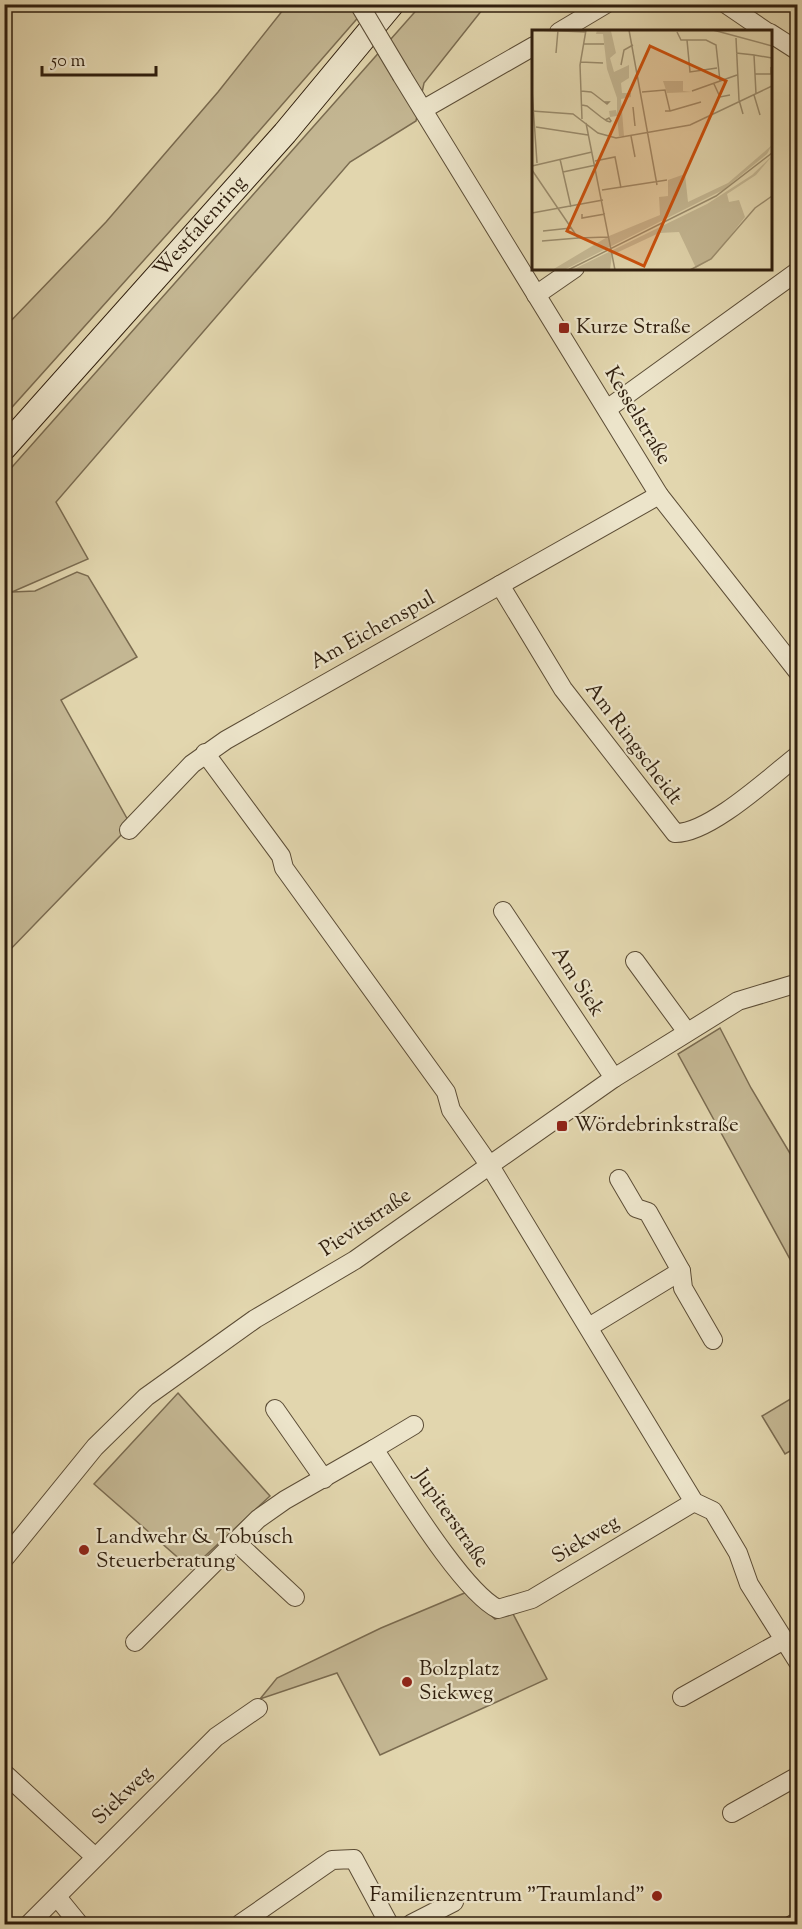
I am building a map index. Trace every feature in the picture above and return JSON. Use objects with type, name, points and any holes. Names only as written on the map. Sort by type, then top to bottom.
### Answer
[{"type":"main road","name":"Westfalenring","points":[[4,448],[285,133],[392,4]]},
{"type":"street","name":"Kesselstraße","points":[[359,4],[659,495],[798,672]]},
{"type":"street","points":[[562,30],[606,4]]},
{"type":"street","points":[[726,4],[766,30]]},
{"type":"street","points":[[772,33],[794,42]]},
{"type":"street","points":[[424,109],[532,47]]},
{"type":"street","points":[[536,295],[572,270]]},
{"type":"street","points":[[607,409],[798,271]]},
{"type":"street","name":"Am Eichenspul","points":[[129,830],[205,753],[659,495]]},
{"type":"street","name":"Am Ringscheidt","points":[[500,585],[563,689],[675,833],[690,831],[736,804],[798,755]]},
{"type":"street","points":[[205,753],[281,856],[284,868],[446,1092],[451,1110],[490,1166],[694,1502],[713,1510],[738,1553],[749,1584],[798,1662]]},
{"type":"street","name":"Am Siek","points":[[503,911],[614,1078]]},
{"type":"street","points":[[635,961],[687,1032]]},
{"type":"street","name":"Pievitstraße","points":[[4,1559],[95,1447],[146,1397],[255,1319],[355,1260],[614,1078],[738,1001],[798,984]]},
{"type":"street","points":[[619,1179],[636,1208],[648,1212],[681,1271],[683,1288],[713,1340]]},
{"type":"street","points":[[589,1327],[681,1271]]},
{"type":"street","points":[[274,1409],[324,1479]]},
{"type":"street","points":[[135,1642],[235,1541],[267,1513],[414,1425]]},
{"type":"street","name":"Jupiterstraße","points":[[374,1449],[464,1578],[487,1604],[498,1609]]},
{"type":"street","name":"Siekweg","points":[[498,1609],[532,1599],[694,1502]]},
{"type":"street","points":[[235,1541],[295,1597]]},
{"type":"street","points":[[682,1697],[784,1640]]},
{"type":"street","name":"Siekweg","points":[[29,1924],[94,1856],[216,1737],[258,1708]]},
{"type":"street","points":[[4,1773],[94,1856]]},
{"type":"street","points":[[732,1813],[798,1776]]},
{"type":"street","points":[[240,1924],[332,1860],[354,1859],[388,1924]]},
{"type":"street","points":[[57,1897],[79,1924]]},
{"type":"street","points":[[411,1924],[454,1902]]},
{"type":"street","points":[[793,1924],[798,1922]]},
{"type":"shaded area","points":[[287,5],[369,5],[5,415],[4,328],[106,222],[218,92]]},
{"type":"shaded area","points":[[421,5],[486,5],[424,83],[416,121],[350,162],[56,502],[88,559],[12,592],[35,591],[77,572],[88,576],[137,657],[61,700],[129,822],[124,832],[5,955],[5,475]]},
{"type":"shaded area","points":[[720,1028],[751,1088],[797,1165],[797,1272],[678,1054]]},
{"type":"shaded area","points":[[178,1393],[270,1496],[191,1569],[94,1484]]},
{"type":"shaded area","points":[[797,1395],[797,1447],[785,1454],[762,1416]]},
{"type":"shaded area","points":[[467,1592],[495,1619],[512,1612],[547,1679],[380,1755],[337,1673],[260,1699],[277,1678],[381,1628]]},
{"type":"place","name":"Kurze Straße","points":[[564,328]]},
{"type":"place","name":"Wördebrinkstraße","points":[[562,1126]]},
{"type":"place","name":"Landwehr & Tobusch Steuerberatung","points":[[84,1550]]},
{"type":"place","name":"Bolzplatz Siekweg","points":[[407,1682]]},
{"type":"place","name":"Familienzentrum \"Traumland\"","points":[[657,1896]]}]
